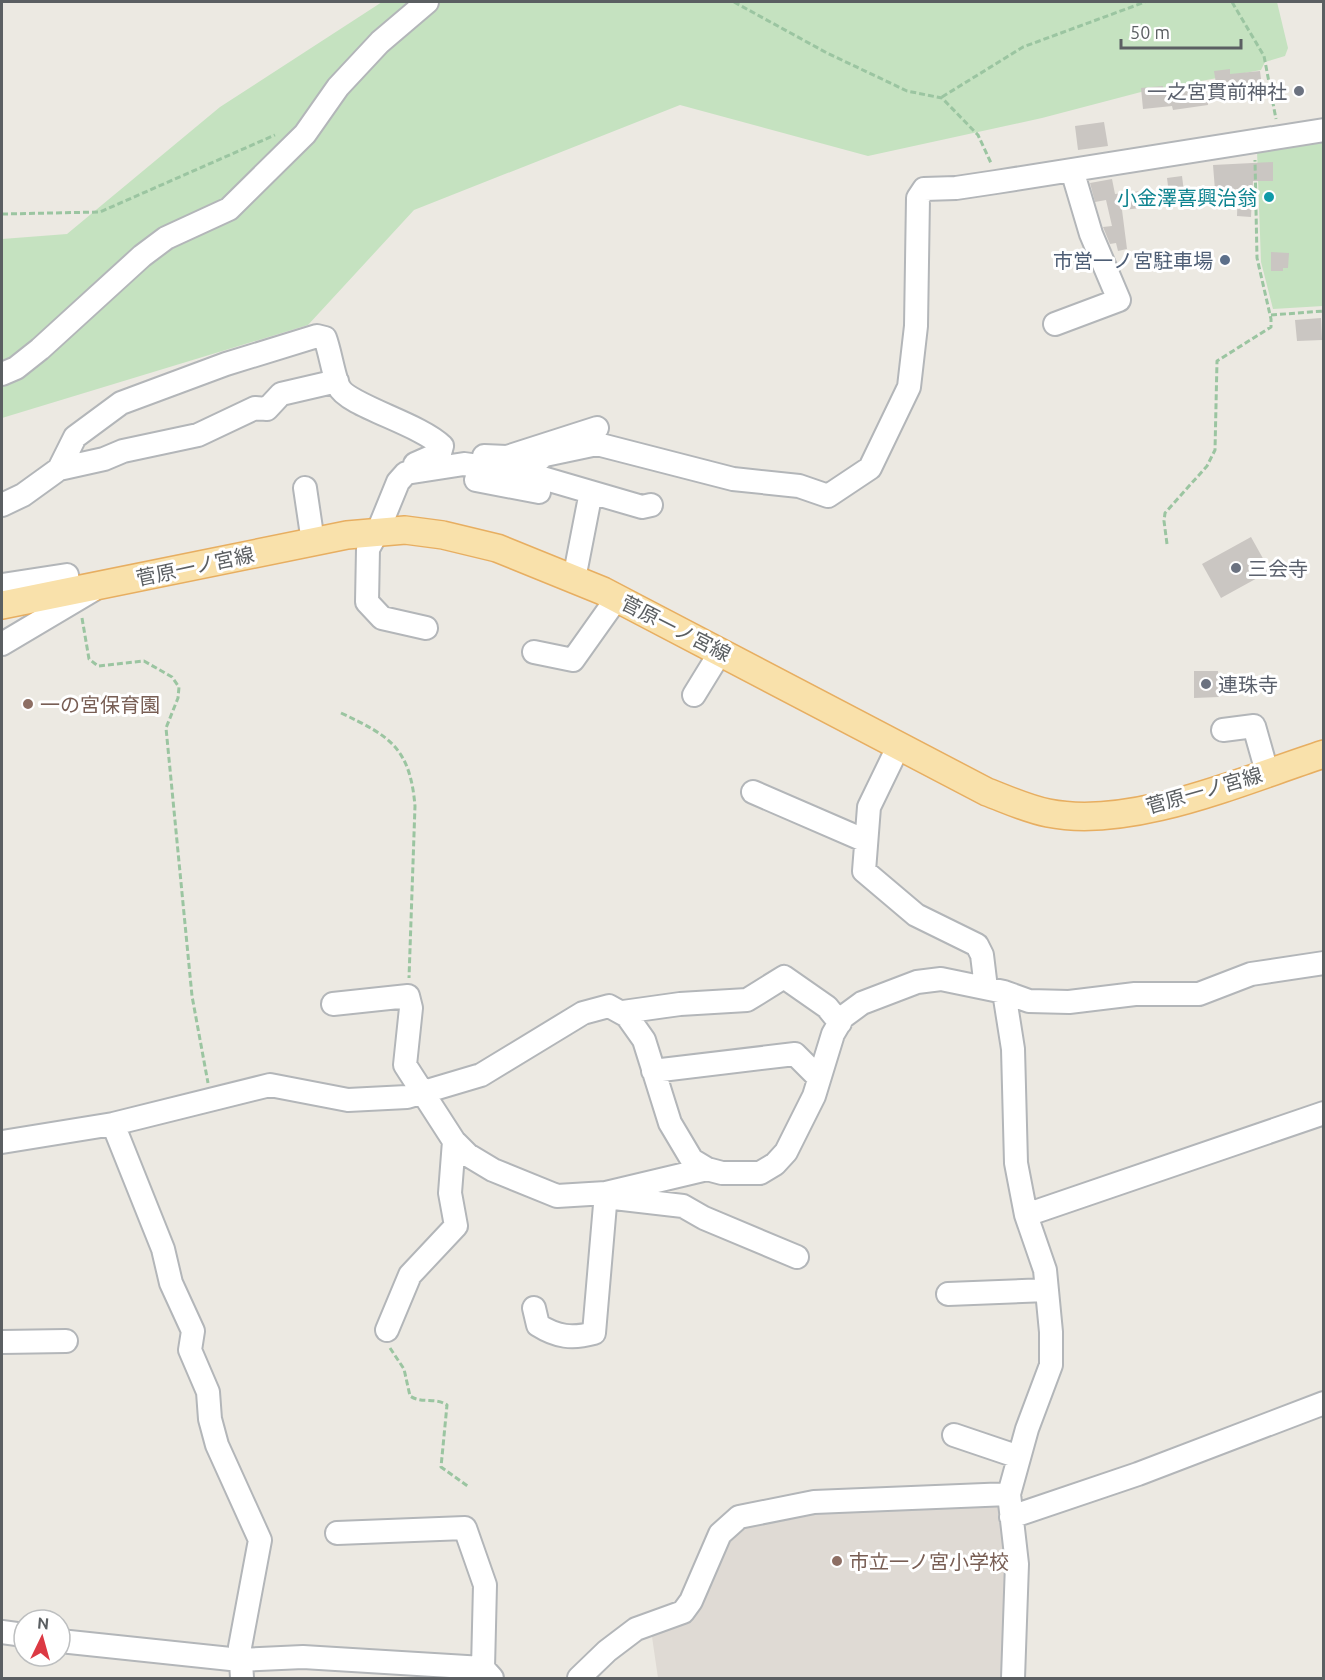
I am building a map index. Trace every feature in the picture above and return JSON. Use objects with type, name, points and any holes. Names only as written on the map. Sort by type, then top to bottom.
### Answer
[{"type":"main road","name":"菅原一ノ宮線","points":[[2,605],[82,592],[313,542],[378,531],[442,535],[497,548],[617,598],[987,792],[1047,813],[1095,817],[1167,805],[1323,754]]},
{"type":"street","points":[[2,374],[16,368],[39,349],[166,238],[229,209],[305,134],[338,87],[380,42],[427,2]]},
{"type":"street","points":[[521,472],[545,455],[597,444],[733,478],[799,486],[828,496],[870,468],[909,387],[916,326],[918,198],[924,189],[957,188],[1323,130]]},
{"type":"street","points":[[1055,324],[1119,300],[1091,234],[1072,170]]},
{"type":"street","points":[[59,469],[75,437],[121,403],[183,382],[226,364],[317,336],[325,338],[339,388],[356,402],[431,436],[442,446],[440,453]]},
{"type":"street","points":[[2,505],[23,495],[59,469],[104,459],[123,451],[198,435],[255,408],[267,409],[281,394],[337,381]]},
{"type":"street","points":[[426,628],[382,618],[367,602],[368,549],[402,477],[418,462],[440,453],[507,457],[597,428]]},
{"type":"street","points":[[402,477],[464,464],[521,472],[642,507],[651,505]]},
{"type":"street","points":[[402,477],[463,478],[539,492]]},
{"type":"street","points":[[305,488],[313,542]]},
{"type":"street","points":[[574,579],[589,502]]},
{"type":"street","points":[[2,585],[67,576],[82,592],[2,644]]},
{"type":"street","points":[[534,652],[573,660],[617,598]]},
{"type":"street","points":[[694,694],[721,651]]},
{"type":"street","points":[[1223,730],[1254,726],[1267,772]]},
{"type":"street","points":[[899,745],[869,807],[864,871],[916,915],[977,945],[982,955],[1013,1049],[1016,1163],[1026,1215],[1045,1270],[1051,1365],[1019,1457],[1010,1505],[1017,1564],[1013,1678]]},
{"type":"street","points":[[753,792],[866,841]]},
{"type":"street","points":[[606,1195],[672,1176],[707,1170],[736,1174],[760,1173],[775,1164],[786,1152],[814,1096],[833,1034],[843,1017],[862,1003],[917,982],[941,979],[995,990],[1029,1001],[1069,1002],[1135,994],[1199,994],[1251,974],[1323,963]]},
{"type":"street","points":[[623,1012],[680,1004],[747,1000],[784,977],[827,1006],[840,1023]]},
{"type":"street","points":[[333,1004],[408,996],[411,1008],[405,1065],[454,1141],[468,1155],[494,1170],[557,1196],[606,1195],[683,1206]]},
{"type":"street","points":[[2,1142],[113,1125],[211,1100],[233,1092],[270,1085],[348,1100],[407,1097],[482,1075],[583,1013],[609,1006],[623,1012],[644,1040],[670,1123],[681,1147],[692,1160],[707,1170]]},
{"type":"street","points":[[653,1071],[795,1054],[819,1078]]},
{"type":"street","points":[[1026,1215],[1323,1113]]},
{"type":"street","points":[[113,1125],[163,1249],[171,1283],[194,1331],[190,1350],[208,1392],[210,1419],[218,1445],[261,1540],[241,1669]]},
{"type":"street","points":[[387,1330],[410,1275],[456,1226],[450,1193],[454,1141]]},
{"type":"street","points":[[650,1184],[704,1218],[797,1257]]},
{"type":"street","points":[[534,1308],[538,1325],[554,1335],[578,1337],[594,1333],[606,1195]]},
{"type":"street","points":[[948,1294],[1047,1290]]},
{"type":"street","points":[[2,1342],[66,1341]]},
{"type":"street","points":[[579,1678],[607,1651],[636,1629],[683,1612],[691,1601],[720,1534],[739,1517],[814,1502],[1010,1505],[1138,1474],[1323,1403]]},
{"type":"street","points":[[954,1435],[1019,1457]]},
{"type":"street","points":[[72,1643],[241,1669],[303,1657],[488,1673],[485,1585],[465,1528],[338,1533]]},
{"type":"path","points":[[734,2],[827,53],[907,91],[942,98],[978,135],[987,149],[996,182]]},
{"type":"path","points":[[942,97],[1023,47],[1144,2]]},
{"type":"path","points":[[1232,2],[1264,56],[1276,119],[1292,135]]},
{"type":"path","points":[[2,213],[100,212],[284,131]]},
{"type":"path","points":[[1167,543],[1165,513],[1207,466],[1215,450],[1217,361],[1271,327],[1257,258],[1254,141]]},
{"type":"path","points":[[1270,315],[1323,311]]},
{"type":"path","points":[[82,592],[89,659],[98,666],[144,661],[172,677],[179,687],[178,698],[166,728],[192,996],[211,1100]]},
{"type":"path","points":[[341,712],[379,731],[395,745],[407,765],[413,784],[415,806],[408,996]]},
{"type":"path","points":[[387,1330],[384,1337],[404,1369],[410,1396],[417,1401],[441,1401],[447,1405],[441,1467],[469,1487]]},
{"type":"shaded area","points":[[995,1502],[1005,1511],[1007,1531],[1006,1678],[658,1678],[651,1630],[693,1615],[727,1537],[746,1523],[817,1508]]},
{"type":"green space","points":[[382,2],[1277,2],[1288,48],[1285,56],[1265,62],[1261,70],[1141,92],[1042,118],[868,156],[680,105],[414,210],[308,325],[2,418],[2,239],[67,234],[220,107]]},
{"type":"green space","points":[[1323,140],[1323,306],[1273,309],[1261,262],[1257,151]]},
{"type":"building","points":[[1230,69],[1230,74],[1260,71],[1263,94],[1237,96],[1236,92],[1217,90],[1214,71]]},
{"type":"building","points":[[1206,83],[1208,105],[1173,110],[1172,106],[1143,109],[1141,88],[1163,86],[1163,89]]},
{"type":"building","points":[[1104,122],[1108,146],[1078,150],[1075,126]]},
{"type":"building","points":[[1273,162],[1273,181],[1253,181],[1251,217],[1237,216],[1238,189],[1215,190],[1213,165]]},
{"type":"building","points":[[1182,176],[1184,192],[1169,194],[1167,178]]},
{"type":"building","points":[[1112,179],[1115,194],[1150,190],[1151,207],[1122,210],[1127,249],[1118,251],[1116,243],[1110,244],[1103,227],[1112,226],[1106,200],[1095,202],[1090,183]]},
{"type":"building","points":[[1271,252],[1289,253],[1288,268],[1283,268],[1283,271],[1271,271]]},
{"type":"building","points":[[1321,318],[1322,340],[1297,341],[1295,320]]},
{"type":"building","name":"三会寺","points":[[1251,537],[1270,571],[1221,598],[1202,564]]},
{"type":"building","name":"連珠寺","points":[[1194,671],[1218,671],[1219,697],[1194,698]]},
{"type":"place","name":"一之宮貫前神社","points":[[1299,91]]},
{"type":"place","name":"小金澤喜興治翁","points":[[1269,197]]},
{"type":"place","name":"市営一ノ宮駐車場","points":[[1225,260]]},
{"type":"place","name":"三会寺","points":[[1236,568]]},
{"type":"place","name":"連珠寺","points":[[1206,684]]},
{"type":"place","name":"一の宮保育園","points":[[28,704]]},
{"type":"place","name":"市立一ノ宮小学校","points":[[837,1561]]}]
